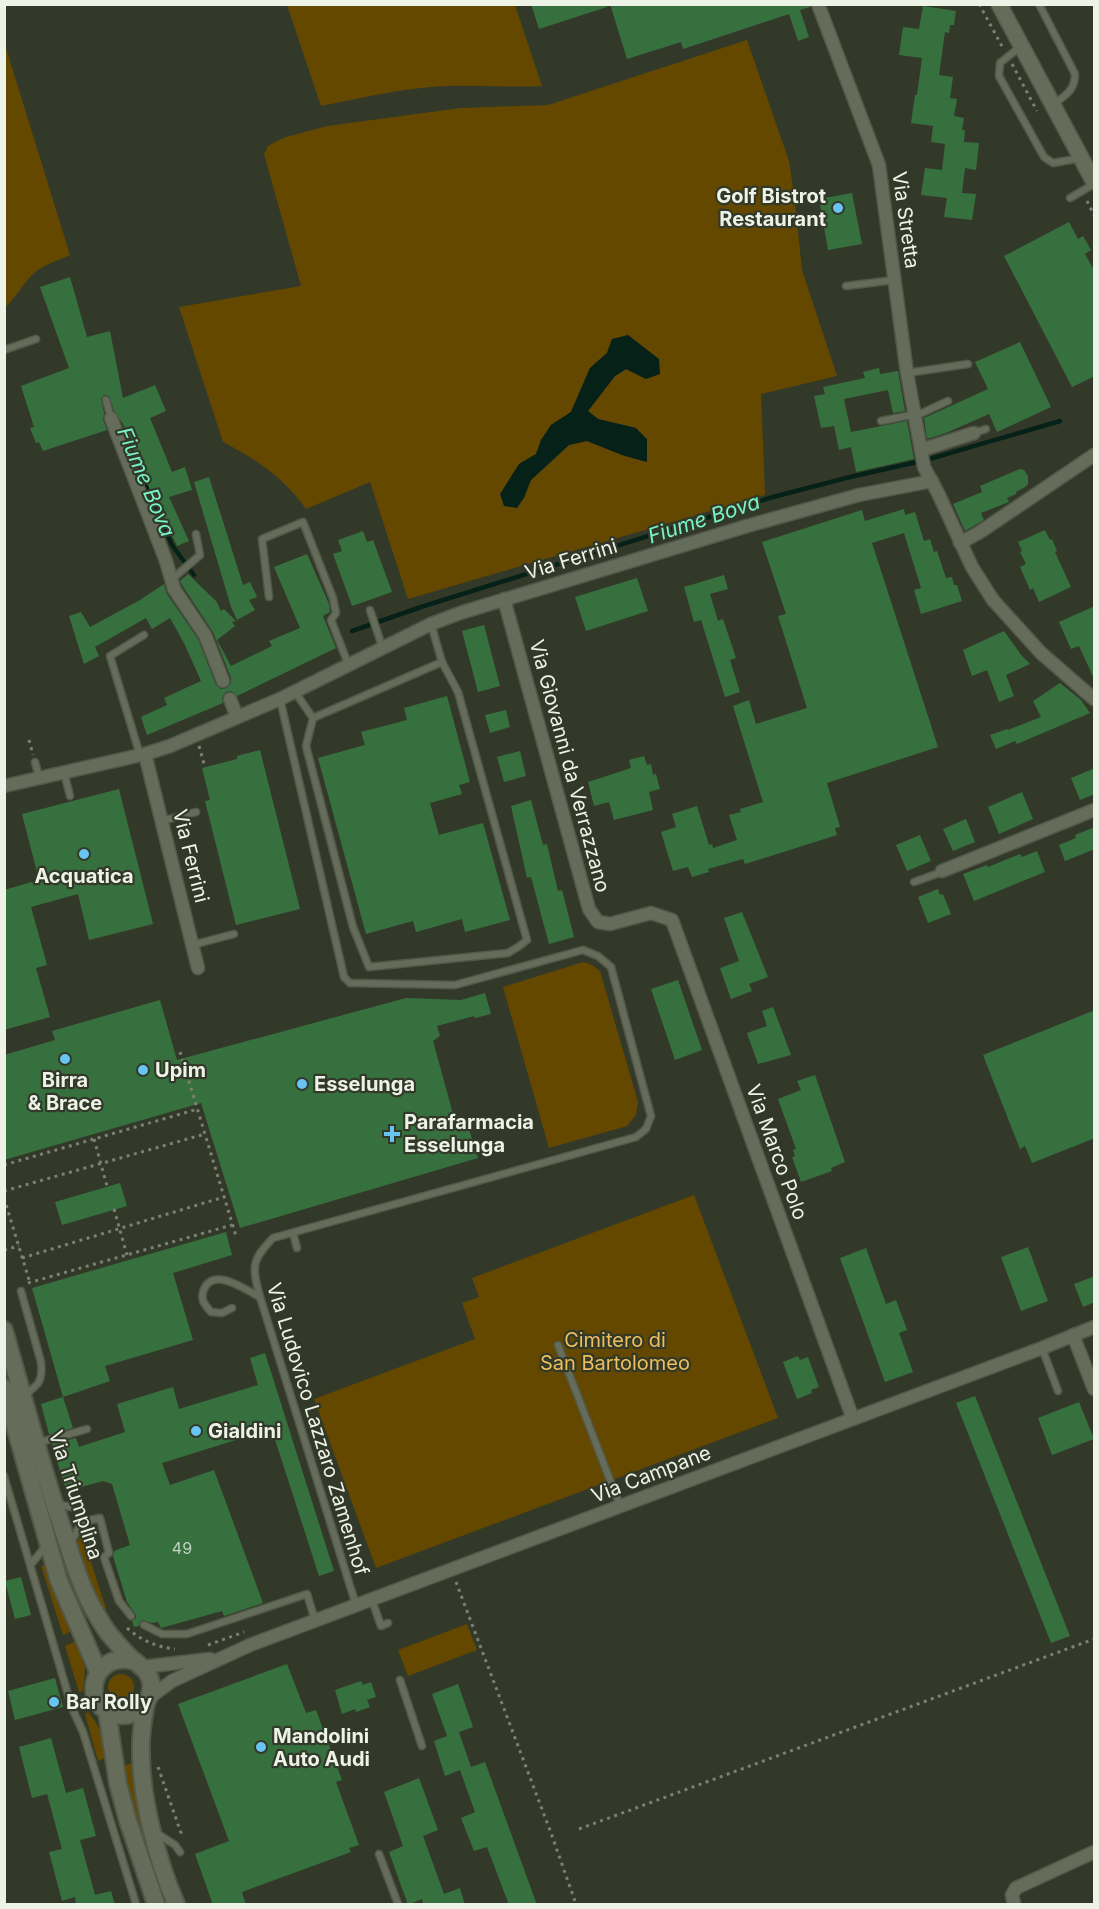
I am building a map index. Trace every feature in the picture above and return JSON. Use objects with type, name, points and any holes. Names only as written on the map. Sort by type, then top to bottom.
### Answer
[{"type":"main road","name":"Via Triumplina","points":[[4,1330],[23,1396],[44,1441],[54,1504],[80,1579],[95,1612],[108,1633],[150,1678],[151,1692],[141,1729],[141,1754],[161,1867],[176,1905]]},
{"type":"main road","name":"Via Triumplina","points":[[4,1388],[59,1581],[98,1671],[93,1686],[94,1693],[101,1707],[107,1712],[118,1784],[156,1905]]},
{"type":"main road","points":[[98,1671],[114,1660],[127,1659],[138,1664]]},
{"type":"main road","points":[[107,1712],[121,1716],[136,1713],[148,1700]]},
{"type":"street","points":[[999,4],[1095,183]]},
{"type":"street","name":"Via Stretta","points":[[820,9],[879,165],[907,373],[924,467],[981,585],[1005,616],[1041,653],[1093,695]]},
{"type":"street","points":[[111,418],[166,561],[171,580],[205,635],[223,681]]},
{"type":"street","points":[[921,450],[974,433]]},
{"type":"street","points":[[960,543],[1095,455]]},
{"type":"street","name":"Via Ferrini","points":[[4,786],[170,746],[280,699],[431,624],[460,613],[747,526],[859,495],[932,481]]},
{"type":"street","name":"Via Giovanni da Verrazzano","points":[[504,599],[588,909],[598,922],[610,924],[651,913]]},
{"type":"street","points":[[230,699],[237,717]]},
{"type":"street","name":"Via Ferrini","points":[[142,754],[162,821],[198,968]]},
{"type":"street","points":[[942,872],[1095,810]]},
{"type":"street","name":"Via Marco Polo","points":[[651,913],[672,920],[853,1419]]},
{"type":"street","name":"Via Campane","points":[[148,1700],[172,1681],[220,1658],[315,1620],[1095,1327]]},
{"type":"street","points":[[1073,1335],[1095,1389]]},
{"type":"street","name":"Via Campane","points":[[138,1664],[220,1658]]},
{"type":"street","points":[[1014,1905],[1012,1895],[1016,1888],[1095,1852]]},
{"type":"lane","points":[[1039,4],[1075,74],[1075,84],[1070,93],[1053,104]]},
{"type":"lane","points":[[1021,45],[1000,63],[999,75],[1044,157],[1053,163],[1082,158]]},
{"type":"lane","points":[[1070,198],[1095,183]]},
{"type":"lane","points":[[846,286],[895,280]]},
{"type":"lane","points":[[4,350],[36,339]]},
{"type":"lane","points":[[907,373],[968,364]]},
{"type":"lane","points":[[106,400],[111,418]]},
{"type":"lane","points":[[881,421],[931,410],[948,401]]},
{"type":"lane","points":[[974,433],[986,429]]},
{"type":"lane","points":[[269,597],[262,539],[303,522],[333,598],[336,613],[331,620],[350,666]]},
{"type":"lane","points":[[171,580],[200,555],[196,534]]},
{"type":"lane","points":[[371,614],[383,649]]},
{"type":"lane","points":[[295,692],[313,718],[306,746],[353,927],[369,967],[508,953],[527,940],[458,692],[442,662],[431,624]]},
{"type":"lane","points":[[142,754],[110,656],[144,635]]},
{"type":"lane","points":[[313,718],[442,662]]},
{"type":"lane","name":"Via Ludovico Lazzaro Zamenhof","points":[[280,699],[344,977],[350,983],[455,985],[583,950],[598,956],[611,967],[651,1116],[646,1129],[636,1137],[273,1238],[257,1254],[254,1275],[260,1297],[356,1605]]},
{"type":"lane","points":[[35,762],[39,777]]},
{"type":"lane","points":[[64,771],[70,796]]},
{"type":"lane","points":[[162,821],[196,812]]},
{"type":"lane","points":[[914,882],[942,872]]},
{"type":"lane","points":[[192,945],[234,934]]},
{"type":"lane","points":[[293,1233],[297,1248]]},
{"type":"lane","points":[[232,1308],[222,1313],[211,1312],[202,1302],[201,1293],[207,1283],[217,1278],[229,1281],[260,1297]]},
{"type":"lane","points":[[21,1291],[42,1372],[36,1388],[23,1396]]},
{"type":"lane","points":[[558,1345],[620,1507]]},
{"type":"lane","points":[[1042,1348],[1059,1391]]},
{"type":"lane","points":[[59,1437],[87,1430]]},
{"type":"lane","points":[[4,1476],[72,1708],[82,1732],[136,1905]]},
{"type":"lane","points":[[54,1504],[76,1508],[82,1522]]},
{"type":"lane","points":[[69,1547],[82,1522],[100,1518],[109,1553],[104,1557],[119,1601],[131,1616]]},
{"type":"lane","points":[[31,1564],[48,1544]]},
{"type":"lane","points":[[144,1625],[162,1634],[188,1634],[306,1593],[315,1620]]},
{"type":"lane","points":[[372,1599],[381,1626],[388,1623]]},
{"type":"lane","points":[[400,1680],[422,1746]]},
{"type":"lane","points":[[153,1831],[175,1845],[180,1852]]},
{"type":"lane","points":[[379,1854],[398,1905]]},
{"type":"path","points":[[979,4],[1042,119]]},
{"type":"path","points":[[202,757],[204,764]]},
{"type":"path","points":[[180,1052],[236,1236]]},
{"type":"path","points":[[4,1165],[198,1109]]},
{"type":"path","points":[[4,1191],[205,1134]]},
{"type":"path","points":[[94,1140],[107,1186]]},
{"type":"path","points":[[22,1258],[224,1197]]},
{"type":"path","points":[[4,1198],[30,1283],[232,1225]]},
{"type":"path","points":[[114,1209],[128,1255]]},
{"type":"path","points":[[4,1250],[19,1246]]},
{"type":"path","points":[[456,1582],[576,1905]]},
{"type":"path","points":[[206,1646],[249,1630]]},
{"type":"path","points":[[579,1829],[1095,1639]]},
{"type":"path","points":[[154,1644],[178,1649]]},
{"type":"path","points":[[161,1775],[181,1833]]},
{"type":"green space","points":[[287,5],[515,5],[542,86],[431,87],[389,92],[321,106]]},
{"type":"green space","points":[[747,40],[789,161],[802,270],[837,376],[761,394],[765,495],[408,599],[370,482],[306,509],[269,470],[223,442],[179,307],[301,286],[264,154],[268,146],[283,138],[327,126],[461,108],[548,105]],"holes":[[[612,339],[646,379],[627,369],[615,376],[588,411],[598,419],[636,428],[646,462],[587,441],[569,445],[531,480],[519,464],[536,454],[541,440],[551,425],[571,412],[590,368],[607,353]]]},
{"type":"green space","points":[[5,45],[70,255],[36,272],[5,307]]},
{"type":"green space","points":[[583,962],[600,971],[638,1102],[636,1115],[627,1126],[549,1148],[503,987]]},
{"type":"green space","name":"Cimitero di San Bartolomeo","points":[[694,1195],[778,1418],[376,1568],[314,1399],[475,1339],[462,1303],[479,1297],[472,1278]]},
{"type":"green space","points":[[82,1534],[106,1609],[103,1612],[77,1547]]},
{"type":"green space","points":[[45,1565],[58,1603],[72,1631],[63,1635],[41,1566]]},
{"type":"green space","points":[[467,1624],[477,1650],[408,1676],[398,1650]]},
{"type":"green space","points":[[77,1641],[85,1668],[83,1691],[79,1692],[65,1646]]},
{"type":"green space","points":[[121,1674],[130,1678],[134,1687],[130,1696],[121,1700],[112,1696],[108,1687],[112,1678]]},
{"type":"green space","points":[[88,1712],[101,1733],[108,1757],[98,1761],[85,1714]]},
{"type":"green space","points":[[133,1763],[138,1800],[152,1859],[149,1860],[128,1799],[123,1766]]},
{"type":"shaded area","points":[[628,335],[659,359],[660,374],[646,379],[626,369],[615,376],[588,411],[598,419],[636,428],[647,439],[647,462],[587,441],[569,445],[531,480],[517,508],[504,506],[500,494],[519,464],[536,454],[541,440],[551,425],[571,412],[590,368],[607,353],[612,339]]},
{"type":"building","points":[[531,4],[606,4],[607,7],[539,29]]},
{"type":"building","points":[[610,4],[810,4],[810,7],[800,10],[809,37],[798,41],[789,14],[683,49],[681,42],[627,59]]},
{"type":"building","points":[[923,6],[956,11],[954,25],[950,25],[949,33],[945,32],[939,75],[953,77],[950,98],[957,99],[954,116],[964,118],[962,130],[965,130],[964,142],[979,143],[976,170],[965,168],[962,193],[976,194],[972,220],[944,217],[947,198],[921,195],[925,168],[942,170],[945,144],[931,142],[933,126],[911,123],[922,58],[899,55],[903,27],[919,29]]},
{"type":"building","points":[[852,193],[862,244],[828,250],[819,199]]},
{"type":"building","points":[[1069,222],[1078,239],[1083,236],[1091,250],[1085,254],[1095,272],[1095,376],[1072,387],[1004,256]]},
{"type":"building","points":[[70,277],[87,337],[110,331],[123,398],[155,385],[166,411],[150,418],[172,472],[185,467],[192,490],[169,497],[189,541],[177,546],[109,396],[104,395],[101,399],[103,420],[107,430],[43,451],[39,442],[36,443],[30,428],[34,427],[21,386],[69,368],[40,287]]},
{"type":"building","points":[[1020,342],[1051,407],[997,432],[989,414],[927,439],[924,418],[988,389],[975,362]]},
{"type":"building","points":[[879,368],[880,374],[898,371],[905,411],[893,413],[888,390],[844,399],[851,432],[907,421],[914,459],[856,472],[851,447],[839,450],[834,426],[821,428],[814,396],[825,394],[823,387],[865,378],[863,372]]},
{"type":"building","points":[[1020,469],[1024,470],[1028,476],[1028,484],[1007,498],[1009,502],[981,513],[984,520],[965,531],[953,504],[982,492],[980,486]]},
{"type":"building","points":[[209,477],[243,585],[250,582],[257,597],[249,600],[255,610],[237,620],[231,607],[194,482]]},
{"type":"building","points":[[904,509],[905,515],[915,512],[924,541],[930,539],[934,552],[937,551],[946,578],[952,577],[962,601],[921,614],[914,590],[921,588],[904,533],[872,543],[938,747],[827,783],[840,827],[835,828],[837,835],[745,864],[743,859],[708,869],[709,872],[692,877],[688,867],[673,871],[661,832],[676,827],[672,814],[697,806],[709,845],[712,844],[713,848],[737,840],[729,815],[763,802],[733,706],[749,700],[756,724],[807,708],[778,616],[786,614],[762,542],[862,510],[865,521]]},
{"type":"building","points":[[1045,530],[1050,540],[1052,539],[1057,551],[1055,552],[1071,587],[1039,602],[1033,588],[1030,590],[1020,567],[1026,564],[1018,542]]},
{"type":"building","points":[[363,531],[367,542],[373,540],[392,592],[352,606],[333,554],[342,551],[338,540]]},
{"type":"building","points":[[307,554],[329,604],[330,612],[323,616],[336,648],[237,696],[232,691],[226,692],[222,697],[223,703],[147,735],[141,717],[167,705],[164,698],[201,681],[170,618],[152,629],[146,618],[95,647],[99,656],[84,664],[69,616],[81,612],[90,627],[164,584],[167,594],[198,639],[216,685],[221,689],[227,688],[231,683],[231,678],[213,632],[180,581],[188,574],[217,602],[221,611],[224,609],[236,621],[232,622],[235,626],[217,640],[231,666],[272,646],[269,641],[300,628],[274,567]]},
{"type":"building","points":[[724,575],[728,589],[710,594],[718,621],[723,619],[736,658],[730,660],[740,692],[725,697],[701,620],[694,622],[684,587]]},
{"type":"building","points":[[637,578],[648,611],[586,631],[575,597]]},
{"type":"building","points":[[1095,606],[1095,681],[1079,646],[1071,649],[1059,622]]},
{"type":"building","points":[[484,625],[500,686],[478,692],[462,631]]},
{"type":"building","points":[[1004,631],[1030,664],[1006,675],[1014,696],[999,702],[987,670],[972,676],[963,650]]},
{"type":"building","points":[[1060,683],[1081,700],[1090,713],[1017,744],[1015,741],[996,749],[990,735],[1041,717],[1033,701]]},
{"type":"building","points":[[447,696],[470,782],[459,785],[462,794],[430,803],[439,835],[483,823],[510,920],[465,932],[462,919],[416,932],[413,921],[366,934],[318,758],[365,745],[361,732],[407,720],[404,708]]},
{"type":"building","points":[[506,710],[510,727],[490,733],[485,715]]},
{"type":"building","points":[[260,750],[300,909],[236,925],[205,801],[210,800],[202,768]]},
{"type":"building","points":[[520,751],[526,776],[504,782],[497,757]]},
{"type":"building","points":[[644,756],[647,765],[651,764],[653,775],[656,774],[660,789],[649,792],[653,810],[614,820],[609,802],[594,806],[588,782],[631,768],[629,760]]},
{"type":"building","points":[[1095,768],[1095,794],[1080,800],[1071,778]]},
{"type":"building","name":"Acquatica","points":[[119,789],[153,924],[89,940],[78,894],[31,907],[47,965],[36,968],[50,1017],[4,1030],[4,890],[39,880],[22,814]]},
{"type":"building","points":[[1022,792],[1033,819],[999,834],[988,807]]},
{"type":"building","points":[[531,800],[543,845],[547,844],[558,891],[562,890],[574,937],[549,944],[531,877],[527,878],[511,806]]},
{"type":"building","points":[[966,819],[975,842],[953,851],[943,829]]},
{"type":"building","points":[[1095,827],[1095,849],[1065,861],[1059,845]]},
{"type":"building","points":[[920,835],[931,861],[907,871],[896,845]]},
{"type":"building","points":[[1037,851],[1045,872],[974,901],[963,874],[1020,854],[1022,857]]},
{"type":"building","points":[[938,889],[940,895],[943,894],[951,914],[928,923],[918,897]]},
{"type":"building","points":[[742,912],[768,977],[749,984],[752,991],[731,999],[720,968],[739,961],[724,918]]},
{"type":"building","points":[[678,980],[702,1050],[675,1060],[651,989]]},
{"type":"building","points":[[485,993],[491,1014],[437,1026],[440,1036],[433,1041],[458,1132],[469,1129],[478,1158],[240,1228],[201,1103],[4,1160],[4,1055],[55,1040],[52,1031],[160,1000],[177,1060],[406,998],[461,1000]]},
{"type":"building","points":[[773,1007],[791,1055],[758,1064],[747,1033],[767,1026],[762,1011]]},
{"type":"building","points":[[1095,1010],[1095,1138],[1032,1163],[1025,1146],[1020,1149],[983,1055]]},
{"type":"building","points":[[815,1075],[845,1162],[831,1168],[832,1171],[801,1182],[792,1157],[795,1156],[793,1150],[796,1149],[778,1099],[801,1090],[797,1081]]},
{"type":"building","points":[[120,1183],[127,1206],[62,1225],[55,1202]]},
{"type":"building","points":[[226,1232],[232,1255],[173,1273],[193,1340],[105,1366],[110,1381],[63,1397],[32,1288]]},
{"type":"building","points":[[1028,1247],[1048,1301],[1021,1311],[1001,1257]]},
{"type":"building","points":[[866,1248],[886,1304],[896,1300],[907,1330],[899,1333],[913,1372],[885,1382],[840,1258]]},
{"type":"building","points":[[1095,1276],[1095,1302],[1083,1307],[1074,1284]]},
{"type":"building","points":[[265,1353],[334,1571],[319,1576],[272,1430],[265,1431],[162,1463],[170,1485],[214,1470],[263,1603],[224,1616],[222,1611],[161,1628],[158,1622],[143,1620],[139,1626],[134,1627],[132,1621],[136,1615],[127,1602],[113,1556],[114,1551],[130,1545],[112,1484],[103,1481],[66,1491],[52,1444],[56,1441],[76,1438],[79,1447],[125,1432],[117,1404],[173,1387],[179,1409],[258,1385],[250,1358]]},
{"type":"building","points":[[798,1356],[800,1360],[808,1357],[819,1387],[811,1390],[812,1393],[797,1399],[783,1362]]},
{"type":"building","points":[[975,1396],[1070,1636],[1051,1643],[956,1403]]},
{"type":"building","points":[[63,1397],[73,1428],[54,1435],[49,1434],[41,1404]]},
{"type":"building","points":[[1079,1402],[1094,1439],[1052,1455],[1038,1418]]},
{"type":"building","points":[[21,1577],[31,1615],[15,1619],[5,1581]]},
{"type":"building","points":[[287,1664],[306,1713],[316,1710],[342,1780],[336,1782],[359,1845],[349,1848],[351,1852],[242,1892],[246,1905],[213,1905],[195,1854],[229,1841],[178,1704]]},
{"type":"building","points":[[55,1678],[63,1707],[15,1720],[8,1691]]},
{"type":"building","points":[[361,1681],[363,1685],[371,1682],[376,1697],[367,1700],[370,1707],[342,1714],[335,1690]]},
{"type":"building","points":[[458,1684],[473,1727],[459,1732],[471,1767],[485,1762],[537,1905],[509,1905],[487,1847],[474,1851],[461,1818],[475,1812],[460,1770],[445,1776],[434,1741],[447,1736],[432,1694]]},
{"type":"building","points":[[51,1738],[66,1793],[83,1788],[96,1836],[80,1840],[95,1895],[111,1891],[115,1905],[76,1905],[75,1897],[62,1901],[49,1852],[62,1849],[47,1794],[32,1798],[19,1747]]},
{"type":"building","points":[[419,1778],[438,1830],[423,1836],[444,1894],[460,1888],[465,1905],[421,1905],[422,1899],[408,1905],[389,1852],[403,1846],[384,1792]]},
{"type":"waterway","name":"Fiume Bova","points":[[109,394],[116,417]]},
{"type":"waterway","name":"Fiume Bova","points":[[352,631],[421,607],[773,497],[926,460],[1060,421]]},
{"type":"waterway","name":"Fiume Bova","points":[[130,450],[172,545],[194,575]]},
{"type":"place","name":"Golf Bistrot Restaurant","points":[[838,208]]},
{"type":"place","name":"Acquatica","points":[[84,854]]},
{"type":"place","name":"Birra & Brace","points":[[65,1059]]},
{"type":"place","name":"Upim","points":[[143,1070]]},
{"type":"place","name":"Esselunga","points":[[302,1084]]},
{"type":"place","name":"Parafarmacia Esselunga","points":[[392,1134]]},
{"type":"place","name":"Gialdini","points":[[196,1431]]},
{"type":"place","name":"Bar Rolly","points":[[54,1702]]},
{"type":"place","name":"Mandolini Auto Audi","points":[[261,1747]]}]
